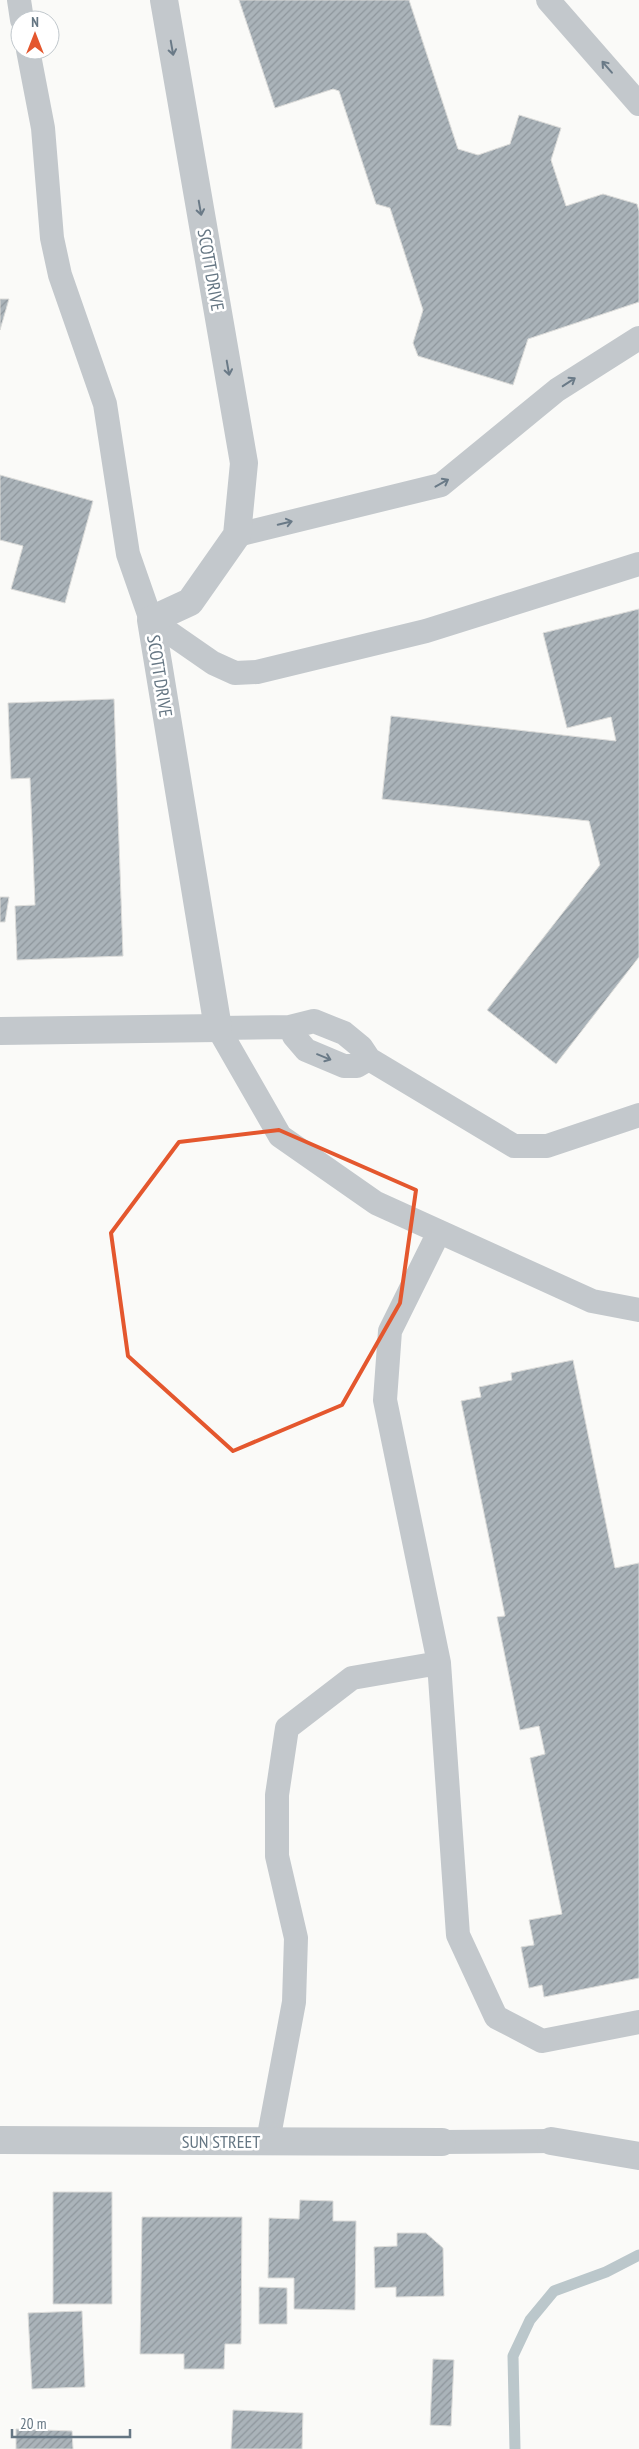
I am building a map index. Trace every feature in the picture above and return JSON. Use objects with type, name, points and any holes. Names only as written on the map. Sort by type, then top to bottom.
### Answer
[{"type":"street","name":"SCOTT DRIVE","points":[[164,0],[244,463],[238,534],[190,602],[151,620],[218,1028]]},
{"type":"street","points":[[0,1031],[218,1028]]},
{"type":"street","name":"SUN STREET","points":[[0,2140],[442,2142]]},
{"type":"street","points":[[551,2141],[639,2156]]},
{"type":"lane","points":[[548,0],[639,104]]},
{"type":"lane","points":[[30,60],[43,128],[54,247],[60,275],[105,404],[128,554],[151,620],[213,663],[235,673],[257,672],[426,631],[639,564]]},
{"type":"lane","points":[[238,534],[441,485],[557,390],[639,338]]},
{"type":"lane","points":[[639,1115],[547,1146],[514,1146],[369,1059],[357,1066],[344,1066],[306,1050],[294,1036],[290,1026],[218,1028],[280,1136],[376,1203],[592,1302],[639,1310]]},
{"type":"lane","points":[[439,1232],[390,1331],[385,1400],[438,1664],[458,1935],[496,2017],[542,2041],[639,2022]]},
{"type":"lane","points":[[268,2141],[294,2002],[296,1938],[277,1856],[277,1795],[288,1728],[352,1678],[438,1664]]},
{"type":"lane","points":[[442,2142],[551,2141]]},
{"type":"highlighted area","points":[[279,1130],[416,1190],[400,1303],[342,1405],[233,1451],[128,1356],[111,1233],[179,1142]]},
{"type":"building","points":[[239,0],[409,0],[458,149],[478,155],[510,144],[519,115],[561,128],[551,160],[566,206],[603,194],[637,204],[639,211],[639,302],[528,339],[513,385],[418,356],[413,343],[423,310],[390,208],[376,204],[339,91],[333,89],[275,108]]},
{"type":"building","points":[[0,299],[9,299],[0,330]]},
{"type":"building","points":[[0,475],[93,501],[65,603],[11,589],[23,546],[0,540]]},
{"type":"building","points":[[639,609],[639,957],[556,1064],[487,1010],[600,865],[589,821],[382,799],[391,716],[616,741],[611,717],[567,728],[543,633]]},
{"type":"building","points":[[114,699],[123,956],[17,960],[15,906],[35,905],[30,778],[11,779],[8,703]]},
{"type":"building","points":[[0,897],[9,897],[5,922],[0,922]]},
{"type":"building","points":[[573,1360],[615,1568],[639,1563],[639,1978],[544,1997],[542,1985],[529,1988],[521,1947],[534,1945],[529,1920],[562,1914],[530,1758],[545,1754],[539,1726],[520,1730],[497,1617],[505,1616],[461,1401],[481,1397],[479,1387],[512,1380],[511,1373]]},
{"type":"building","points":[[53,2192],[112,2192],[112,2304],[53,2304]]},
{"type":"building","points":[[300,2200],[333,2201],[333,2221],[356,2221],[355,2310],[294,2309],[294,2278],[268,2278],[269,2218],[299,2219]]},
{"type":"building","points":[[142,2217],[242,2217],[241,2344],[225,2344],[224,2369],[184,2369],[184,2354],[140,2354]]},
{"type":"building","points":[[397,2233],[426,2233],[443,2248],[444,2296],[396,2297],[396,2287],[375,2288],[374,2247],[397,2246]]},
{"type":"building","points":[[259,2287],[287,2288],[287,2324],[259,2324]]},
{"type":"building","points":[[82,2311],[85,2387],[32,2389],[28,2313]]},
{"type":"building","points":[[433,2359],[454,2360],[451,2426],[430,2425]]},
{"type":"building","points":[[233,2410],[303,2413],[302,2449],[231,2449]]},
{"type":"building","points":[[16,2429],[72,2431],[73,2449],[16,2449]]},
{"type":"waterway","points":[[515,2449],[513,2356],[530,2320],[554,2291],[606,2272],[639,2255]]}]
